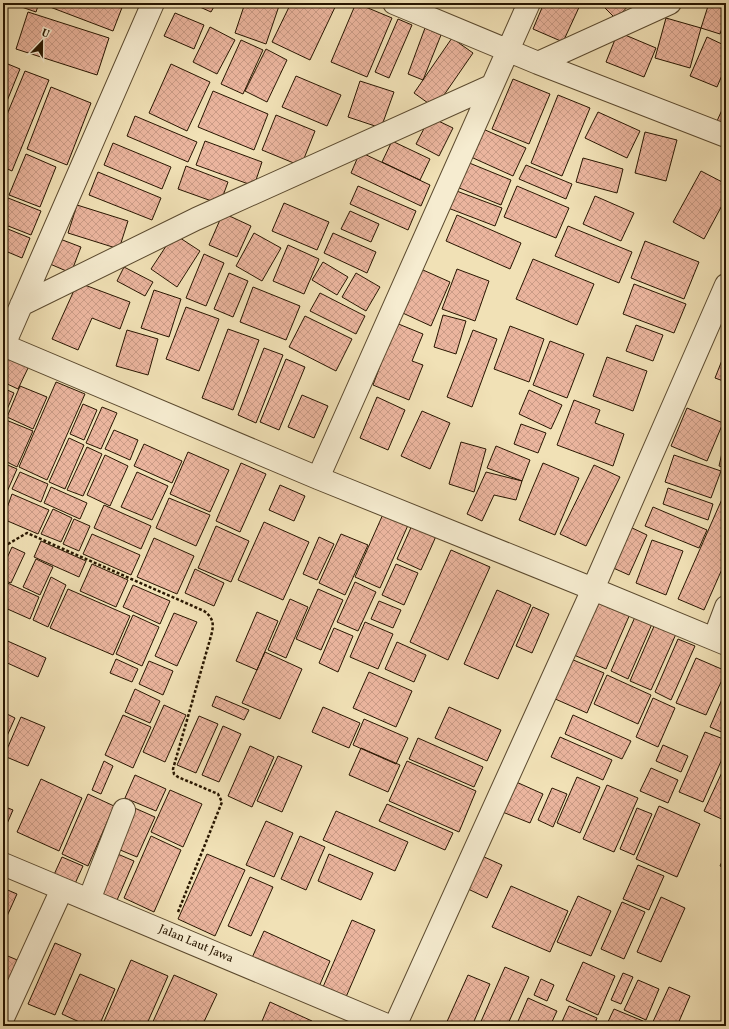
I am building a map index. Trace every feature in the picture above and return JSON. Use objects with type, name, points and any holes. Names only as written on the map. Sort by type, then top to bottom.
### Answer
[{"type":"street","points":[[152,3],[3,346],[318,478],[720,642],[726,607]]},
{"type":"street","points":[[394,3],[507,50],[726,136]]},
{"type":"street","points":[[318,478],[529,3]]},
{"type":"street","points":[[538,62],[670,3]]},
{"type":"street","points":[[22,305],[196,220],[491,86]]},
{"type":"street","points":[[395,1026],[593,589],[726,285]]},
{"type":"street","points":[[89,900],[124,810]]},
{"type":"street","name":"Jalan Laut Jawa","points":[[3,864],[389,1026]]},
{"type":"street","points":[[3,1018],[62,889]]},
{"type":"path","points":[[3,543],[8,544],[27,533],[200,609],[209,614],[212,620],[213,626],[211,636],[173,769],[174,774],[178,777],[218,794],[222,802],[169,933]]},
{"type":"building","points":[[10,3],[39,3],[36,12]]},
{"type":"building","points":[[51,3],[118,3],[123,5],[113,31],[50,7]]},
{"type":"building","points":[[191,3],[216,3],[211,12]]},
{"type":"building","points":[[245,3],[280,3],[266,44],[235,33]]},
{"type":"building","points":[[291,3],[337,3],[310,60],[272,42]]},
{"type":"building","points":[[356,3],[392,18],[367,77],[331,62]]},
{"type":"building","points":[[544,3],[581,3],[563,42],[533,29]]},
{"type":"building","points":[[600,3],[631,3],[616,19]]},
{"type":"building","points":[[709,3],[726,6],[726,16],[720,34],[701,28]]},
{"type":"building","points":[[28,12],[109,38],[97,75],[16,49]]},
{"type":"building","points":[[175,13],[204,25],[194,49],[164,36]]},
{"type":"building","points":[[666,18],[701,28],[690,68],[655,58]]},
{"type":"building","points":[[398,19],[412,25],[389,78],[375,72]]},
{"type":"building","points":[[210,27],[235,40],[217,74],[193,62]]},
{"type":"building","points":[[425,28],[441,35],[423,80],[408,74]]},
{"type":"building","points":[[618,32],[656,48],[644,77],[606,62]]},
{"type":"building","points":[[707,37],[726,46],[726,66],[717,87],[690,76]]},
{"type":"building","points":[[452,38],[473,53],[435,108],[414,93]]},
{"type":"building","points":[[241,40],[263,50],[243,94],[221,84]]},
{"type":"building","points":[[266,49],[287,60],[267,102],[245,91]]},
{"type":"building","points":[[3,62],[20,69],[5,106],[3,105]]},
{"type":"building","points":[[171,64],[210,82],[187,131],[149,113]]},
{"type":"building","points":[[25,71],[49,80],[12,171],[3,167],[3,124]]},
{"type":"building","points":[[296,76],[341,95],[327,126],[282,107]]},
{"type":"building","points":[[513,79],[550,94],[529,144],[492,129]]},
{"type":"building","points":[[360,81],[394,92],[381,128],[348,117]]},
{"type":"building","points":[[51,87],[91,103],[67,165],[27,149]]},
{"type":"building","points":[[213,91],[268,114],[254,150],[198,127]]},
{"type":"building","points":[[558,95],[590,108],[562,176],[531,163]]},
{"type":"building","points":[[726,101],[726,125],[717,121]]},
{"type":"building","points":[[598,112],[640,131],[627,158],[585,138]]},
{"type":"building","points":[[276,115],[315,131],[301,166],[262,150]]},
{"type":"building","points":[[135,116],[197,142],[188,162],[127,136]]},
{"type":"building","points":[[430,117],[453,128],[439,156],[416,144]]},
{"type":"building","points":[[483,129],[526,148],[513,176],[471,157]]},
{"type":"building","points":[[645,132],[677,140],[666,181],[635,173]]},
{"type":"building","points":[[205,141],[262,162],[254,186],[196,165]]},
{"type":"building","points":[[392,141],[430,159],[420,180],[382,162]]},
{"type":"building","points":[[113,143],[171,167],[162,189],[104,165]]},
{"type":"building","points":[[360,152],[430,185],[421,206],[351,173]]},
{"type":"building","points":[[26,154],[56,167],[40,207],[9,195]]},
{"type":"building","points":[[583,158],[623,169],[617,193],[576,182]]},
{"type":"building","points":[[462,160],[511,180],[501,205],[452,185]]},
{"type":"building","points":[[526,165],[572,184],[566,199],[519,179]]},
{"type":"building","points":[[186,166],[228,182],[220,204],[178,189]]},
{"type":"building","points":[[701,171],[726,184],[726,198],[704,239],[673,222]]},
{"type":"building","points":[[98,172],[161,198],[152,220],[89,195]]},
{"type":"building","points":[[358,186],[416,211],[408,230],[350,204]]},
{"type":"building","points":[[517,186],[569,208],[556,238],[504,217]]},
{"type":"building","points":[[454,190],[502,208],[495,226],[448,208]]},
{"type":"building","points":[[3,196],[41,211],[31,235],[3,224]]},
{"type":"building","points":[[595,196],[634,213],[621,241],[583,224]]},
{"type":"building","points":[[284,203],[329,222],[317,250],[272,231]]},
{"type":"building","points":[[77,205],[128,221],[119,249],[68,233]]},
{"type":"building","points":[[350,211],[379,224],[371,242],[341,229]]},
{"type":"building","points":[[223,213],[251,226],[237,257],[209,245]]},
{"type":"building","points":[[457,215],[521,243],[510,269],[446,241]]},
{"type":"building","points":[[568,226],[632,252],[619,283],[555,256]]},
{"type":"building","points":[[3,227],[30,238],[22,258],[3,250]]},
{"type":"building","points":[[254,233],[281,248],[262,281],[236,266]]},
{"type":"building","points":[[333,233],[376,252],[367,273],[324,253]]},
{"type":"building","points":[[174,234],[200,251],[177,287],[151,269]]},
{"type":"building","points":[[60,239],[81,247],[71,273],[50,264]]},
{"type":"building","points":[[645,241],[699,262],[684,299],[631,278]]},
{"type":"building","points":[[288,245],[319,259],[304,294],[273,281]]},
{"type":"building","points":[[204,254],[224,263],[206,306],[186,298]]},
{"type":"building","points":[[533,259],[594,284],[577,325],[516,299]]},
{"type":"building","points":[[323,262],[348,277],[337,295],[312,280]]},
{"type":"building","points":[[414,266],[450,282],[431,326],[394,309]]},
{"type":"building","points":[[124,267],[153,282],[145,296],[117,281]]},
{"type":"building","points":[[457,269],[489,281],[475,321],[442,309]]},
{"type":"building","points":[[229,273],[248,281],[233,317],[214,309]]},
{"type":"building","points":[[356,273],[380,287],[366,311],[342,297]]},
{"type":"building","points":[[82,284],[130,302],[120,329],[92,318],[78,350],[52,339],[76,286]]},
{"type":"building","points":[[634,284],[686,304],[674,333],[623,314]]},
{"type":"building","points":[[253,287],[300,306],[286,340],[240,322]]},
{"type":"building","points":[[154,290],[181,299],[169,337],[141,328]]},
{"type":"building","points":[[320,293],[365,316],[356,334],[310,311]]},
{"type":"building","points":[[186,307],[219,319],[199,371],[166,359]]},
{"type":"building","points":[[443,315],[466,321],[456,354],[434,347]]},
{"type":"building","points":[[305,316],[352,339],[336,371],[289,347]]},
{"type":"building","points":[[396,323],[423,334],[412,361],[423,365],[409,400],[373,385]]},
{"type":"building","points":[[636,325],[663,335],[653,361],[626,351]]},
{"type":"building","points":[[510,326],[544,339],[529,382],[494,369]]},
{"type":"building","points":[[228,329],[259,340],[233,410],[202,398]]},
{"type":"building","points":[[127,330],[158,339],[148,375],[116,366]]},
{"type":"building","points":[[473,330],[497,339],[472,407],[447,397]]},
{"type":"building","points":[[550,341],[584,354],[567,398],[533,385]]},
{"type":"building","points":[[264,348],[283,355],[256,423],[238,415]]},
{"type":"building","points":[[726,350],[726,382],[715,378]]},
{"type":"building","points":[[5,356],[29,366],[18,389],[3,382],[3,361]]},
{"type":"building","points":[[607,357],[647,371],[633,411],[593,396]]},
{"type":"building","points":[[286,359],[305,367],[279,430],[260,422]]},
{"type":"building","points":[[56,382],[85,394],[47,480],[19,467]]},
{"type":"building","points":[[20,386],[47,397],[33,429],[7,417]]},
{"type":"building","points":[[3,388],[14,393],[3,419]]},
{"type":"building","points":[[529,390],[562,405],[551,429],[519,414]]},
{"type":"building","points":[[302,395],[328,406],[314,438],[288,427]]},
{"type":"building","points":[[377,397],[405,410],[388,450],[360,438]]},
{"type":"building","points":[[574,400],[600,410],[595,423],[624,434],[613,466],[557,445]]},
{"type":"building","points":[[83,404],[97,410],[84,440],[70,434]]},
{"type":"building","points":[[102,407],[117,413],[101,449],[86,443]]},
{"type":"building","points":[[687,408],[723,423],[707,461],[671,446]]},
{"type":"building","points":[[422,411],[450,423],[430,469],[401,456]]},
{"type":"building","points":[[6,420],[33,431],[17,467],[3,460],[3,427]]},
{"type":"building","points":[[521,424],[546,433],[538,453],[514,444]]},
{"type":"building","points":[[114,430],[138,440],[130,460],[105,449]]},
{"type":"building","points":[[69,438],[84,445],[65,489],[49,482]]},
{"type":"building","points":[[725,440],[726,441],[726,468],[719,466]]},
{"type":"building","points":[[461,442],[486,449],[474,492],[449,484]]},
{"type":"building","points":[[144,444],[182,461],[172,483],[134,466]]},
{"type":"building","points":[[496,446],[530,460],[522,481],[487,468]]},
{"type":"building","points":[[87,447],[102,454],[83,496],[67,490]]},
{"type":"building","points":[[188,452],[229,470],[210,512],[170,494]]},
{"type":"building","points":[[105,455],[128,466],[110,506],[87,495]]},
{"type":"building","points":[[674,455],[721,471],[711,498],[665,482]]},
{"type":"building","points":[[3,463],[17,469],[3,501]]},
{"type":"building","points":[[241,463],[266,474],[240,532],[216,521]]},
{"type":"building","points":[[543,463],[579,478],[555,535],[519,520]]},
{"type":"building","points":[[594,465],[620,477],[586,546],[560,534]]},
{"type":"building","points":[[20,472],[48,484],[41,502],[12,489]]},
{"type":"building","points":[[137,472],[168,486],[152,520],[121,507]]},
{"type":"building","points":[[486,472],[522,481],[516,500],[494,495],[482,521],[467,514]]},
{"type":"building","points":[[280,485],[305,496],[294,521],[269,510]]},
{"type":"building","points":[[51,487],[87,503],[80,519],[44,503]]},
{"type":"building","points":[[668,488],[713,504],[708,520],[663,504]]},
{"type":"building","points":[[726,490],[726,560],[704,610],[678,599]]},
{"type":"building","points":[[12,494],[49,510],[38,534],[3,519]]},
{"type":"building","points":[[169,498],[210,515],[196,546],[156,528]]},
{"type":"building","points":[[104,505],[151,526],[141,549],[94,528]]},
{"type":"building","points":[[653,507],[707,530],[699,548],[645,526]]},
{"type":"building","points":[[53,509],[72,518],[61,542],[41,534]]},
{"type":"building","points":[[384,512],[409,523],[380,588],[355,577]]},
{"type":"building","points":[[74,519],[90,526],[79,551],[63,544]]},
{"type":"building","points":[[264,522],[309,542],[283,600],[238,580]]},
{"type":"building","points":[[413,523],[437,534],[421,570],[397,559]]},
{"type":"building","points":[[216,526],[249,541],[231,582],[198,568]]},
{"type":"building","points":[[628,526],[647,535],[629,575],[611,567]]},
{"type":"building","points":[[92,534],[140,555],[131,575],[83,554]]},
{"type":"building","points":[[341,534],[368,545],[345,595],[319,583]]},
{"type":"building","points":[[319,537],[334,544],[317,580],[303,574]]},
{"type":"building","points":[[154,538],[194,556],[177,594],[137,577]]},
{"type":"building","points":[[652,540],[683,551],[666,595],[636,583]]},
{"type":"building","points":[[41,541],[86,561],[79,577],[34,557]]},
{"type":"building","points":[[12,547],[25,553],[11,583],[3,580],[3,567]]},
{"type":"building","points":[[451,550],[490,567],[448,660],[410,642]]},
{"type":"building","points":[[36,559],[53,567],[40,595],[23,587]]},
{"type":"building","points":[[92,564],[128,580],[116,607],[80,591]]},
{"type":"building","points":[[396,564],[418,573],[404,605],[382,595]]},
{"type":"building","points":[[195,569],[224,583],[214,606],[185,593]]},
{"type":"building","points":[[51,577],[66,585],[48,627],[33,620]]},
{"type":"building","points":[[3,581],[39,597],[30,619],[3,607]]},
{"type":"building","points":[[355,582],[376,592],[358,631],[337,622]]},
{"type":"building","points":[[133,585],[170,601],[160,624],[123,607]]},
{"type":"building","points":[[68,589],[130,616],[113,655],[50,628]]},
{"type":"building","points":[[318,589],[343,600],[321,650],[296,639]]},
{"type":"building","points":[[497,590],[531,605],[498,679],[464,664]]},
{"type":"building","points":[[290,599],[308,607],[286,658],[268,650]]},
{"type":"building","points":[[598,600],[630,614],[606,669],[574,655]]},
{"type":"building","points":[[379,601],[401,610],[393,628],[371,619]]},
{"type":"building","points":[[533,607],[549,614],[532,653],[516,646]]},
{"type":"building","points":[[257,612],[278,621],[257,670],[236,661]]},
{"type":"building","points":[[174,613],[197,622],[177,666],[155,656]]},
{"type":"building","points":[[133,615],[159,627],[142,666],[116,654]]},
{"type":"building","points":[[635,617],[652,624],[628,679],[611,671]]},
{"type":"building","points":[[365,622],[393,634],[378,669],[350,657]]},
{"type":"building","points":[[655,624],[676,634],[651,690],[630,681]]},
{"type":"building","points":[[334,628],[353,636],[338,672],[319,663]]},
{"type":"building","points":[[3,639],[46,658],[38,677],[3,661]]},
{"type":"building","points":[[678,639],[695,646],[671,700],[655,692]]},
{"type":"building","points":[[397,642],[426,655],[414,682],[385,669]]},
{"type":"building","points":[[265,652],[302,669],[280,719],[242,703]]},
{"type":"building","points":[[696,658],[726,671],[706,715],[676,703]]},
{"type":"building","points":[[116,659],[138,669],[132,682],[110,673]]},
{"type":"building","points":[[571,659],[604,673],[587,713],[553,698]]},
{"type":"building","points":[[149,661],[173,671],[163,695],[139,684]]},
{"type":"building","points":[[369,672],[412,691],[396,727],[353,708]]},
{"type":"building","points":[[607,675],[651,695],[638,724],[594,704]]},
{"type":"building","points":[[135,689],[160,701],[150,723],[125,712]]},
{"type":"building","points":[[726,690],[726,734],[710,727]]},
{"type":"building","points":[[216,696],[249,710],[244,720],[212,706]]},
{"type":"building","points":[[653,698],[675,708],[658,747],[636,737]]},
{"type":"building","points":[[164,705],[186,715],[165,762],[143,752]]},
{"type":"building","points":[[323,707],[360,723],[349,748],[312,732]]},
{"type":"building","points":[[449,707],[501,730],[487,761],[435,738]]},
{"type":"building","points":[[3,712],[15,718],[3,745]]},
{"type":"building","points":[[123,715],[151,727],[133,768],[105,755]]},
{"type":"building","points":[[573,715],[631,741],[622,759],[565,734]]},
{"type":"building","points":[[199,716],[218,724],[196,773],[177,765]]},
{"type":"building","points":[[21,717],[45,727],[28,766],[4,756]]},
{"type":"building","points":[[364,719],[408,738],[396,764],[353,745]]},
{"type":"building","points":[[223,726],[241,734],[219,782],[202,775]]},
{"type":"building","points":[[705,732],[726,740],[726,750],[703,802],[679,792]]},
{"type":"building","points":[[560,737],[612,760],[603,780],[551,757]]},
{"type":"building","points":[[418,738],[483,767],[474,787],[409,759]]},
{"type":"building","points":[[663,745],[688,756],[681,772],[656,761]]},
{"type":"building","points":[[250,746],[274,757],[252,807],[228,796]]},
{"type":"building","points":[[361,748],[400,765],[388,792],[349,775]]},
{"type":"building","points":[[278,756],[302,766],[282,812],[257,801]]},
{"type":"building","points":[[104,761],[113,766],[101,794],[92,790]]},
{"type":"building","points":[[407,761],[476,791],[459,832],[389,801]]},
{"type":"building","points":[[651,768],[678,780],[668,803],[640,791]]},
{"type":"building","points":[[724,768],[726,769],[726,821],[704,811]]},
{"type":"building","points":[[135,775],[166,789],[156,811],[125,798]]},
{"type":"building","points":[[577,777],[600,787],[580,833],[557,823]]},
{"type":"building","points":[[41,779],[82,798],[59,851],[17,832]]},
{"type":"building","points":[[514,781],[543,794],[530,823],[500,811]]},
{"type":"building","points":[[607,785],[638,798],[614,852],[583,839]]},
{"type":"building","points":[[552,788],[567,794],[553,827],[538,820]]},
{"type":"building","points":[[170,790],[202,804],[183,847],[151,832]]},
{"type":"building","points":[[88,794],[114,806],[88,866],[62,854]]},
{"type":"building","points":[[387,804],[453,833],[445,850],[379,821]]},
{"type":"building","points":[[3,806],[13,810],[3,833]]},
{"type":"building","points":[[130,806],[155,817],[137,857],[113,847]]},
{"type":"building","points":[[659,806],[700,824],[677,877],[636,859]]},
{"type":"building","points":[[637,808],[652,814],[634,855],[620,849]]},
{"type":"building","points":[[336,811],[408,842],[395,871],[323,840]]},
{"type":"building","points":[[266,821],[293,833],[274,877],[246,865]]},
{"type":"building","points":[[151,836],[181,850],[154,912],[124,898]]},
{"type":"building","points":[[300,836],[325,847],[306,890],[281,879]]},
{"type":"building","points":[[113,852],[134,861],[114,907],[93,897]]},
{"type":"building","points":[[726,852],[726,869],[720,866]]},
{"type":"building","points":[[207,854],[245,870],[215,936],[178,919]]},
{"type":"building","points":[[329,854],[373,873],[361,900],[318,881]]},
{"type":"building","points":[[482,856],[502,865],[487,898],[468,889]]},
{"type":"building","points":[[62,857],[83,866],[73,888],[52,879]]},
{"type":"building","points":[[638,865],[664,876],[649,910],[623,899]]},
{"type":"building","points":[[250,877],[273,887],[251,936],[228,926]]},
{"type":"building","points":[[511,886],[568,911],[550,952],[492,927]]},
{"type":"building","points":[[3,888],[17,894],[3,925]]},
{"type":"building","points":[[578,896],[611,911],[591,956],[557,942]]},
{"type":"building","points":[[661,897],[685,908],[661,962],[637,952]]},
{"type":"building","points":[[622,902],[645,912],[624,959],[601,949]]},
{"type":"building","points":[[352,920],[375,930],[346,997],[323,987]]},
{"type":"building","points":[[264,931],[330,961],[318,989],[251,960]]},
{"type":"building","points":[[55,943],[81,954],[55,1015],[28,1004]]},
{"type":"building","points":[[3,954],[22,962],[3,1004]]},
{"type":"building","points":[[131,960],[168,976],[146,1026],[102,1026]]},
{"type":"building","points":[[583,962],[615,976],[598,1015],[566,1000]]},
{"type":"building","points":[[505,967],[529,977],[507,1026],[479,1026]]},
{"type":"building","points":[[623,973],[633,977],[621,1004],[611,1000]]},
{"type":"building","points":[[80,974],[115,989],[99,1026],[88,1026],[62,1014]]},
{"type":"building","points":[[174,975],[217,994],[202,1026],[151,1026]]},
{"type":"building","points":[[468,975],[490,984],[472,1026],[445,1026]]},
{"type":"building","points":[[541,979],[554,985],[547,1001],[534,995]]},
{"type":"building","points":[[638,980],[659,989],[646,1020],[624,1010]]},
{"type":"building","points":[[669,987],[690,996],[677,1026],[651,1026]]},
{"type":"building","points":[[528,998],[557,1011],[550,1026],[516,1026]]},
{"type":"building","points":[[270,1002],[312,1021],[310,1026],[260,1026]]},
{"type":"building","points":[[569,1006],[597,1018],[594,1026],[560,1026]]},
{"type":"building","points":[[614,1009],[643,1021],[641,1026],[606,1026]]}]
